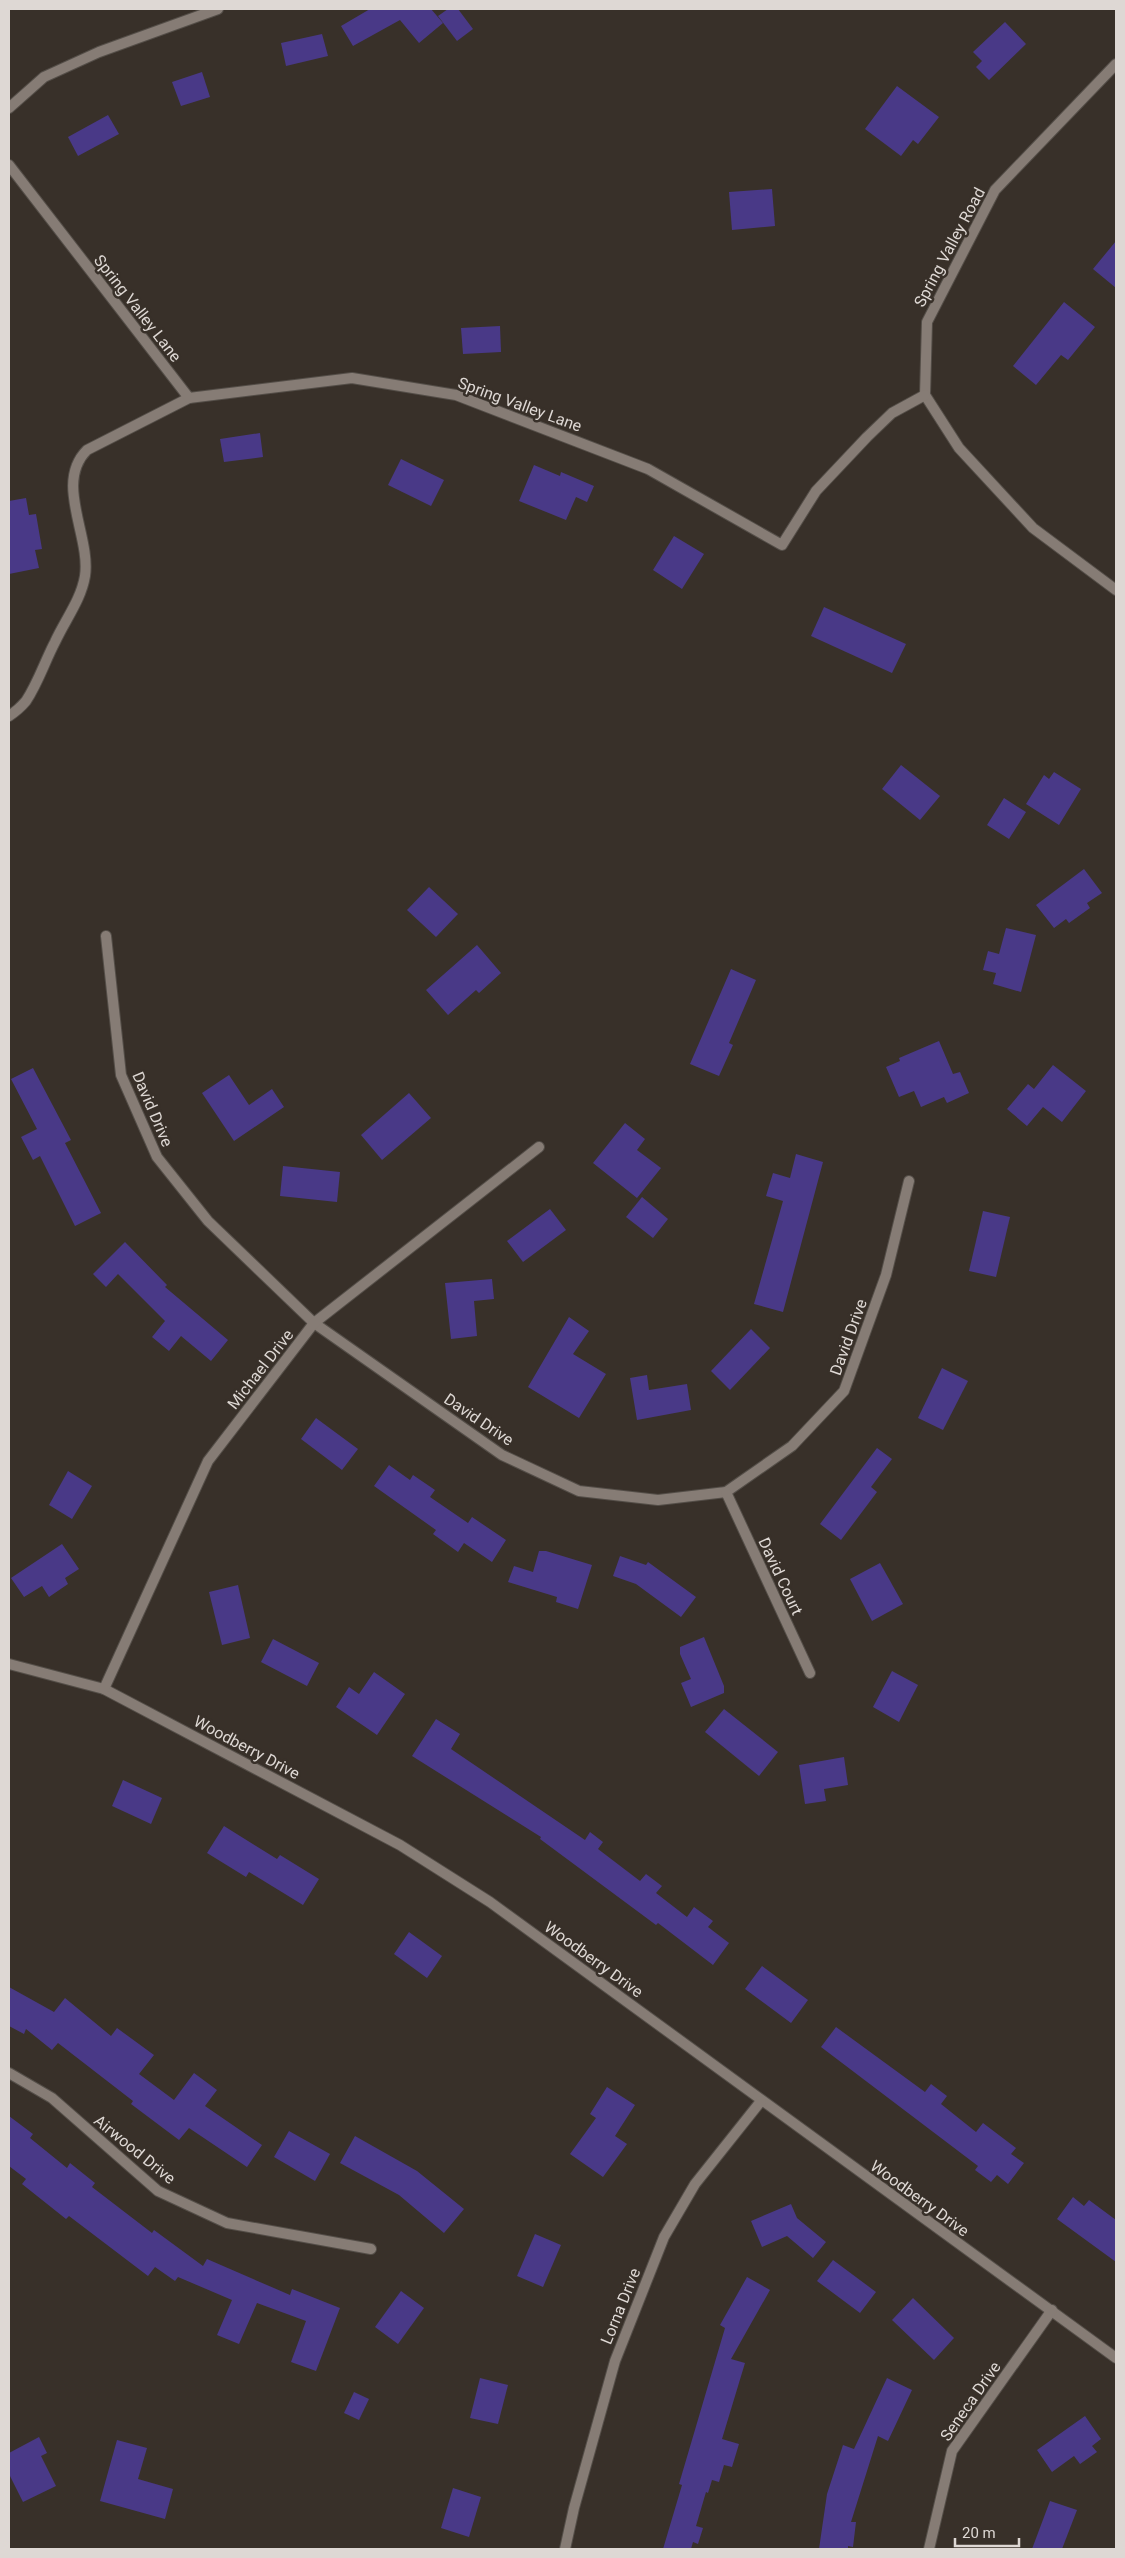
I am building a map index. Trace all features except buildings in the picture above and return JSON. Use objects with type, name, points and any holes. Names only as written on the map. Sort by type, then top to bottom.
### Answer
[{"type":"street","points":[[9,108],[44,78],[99,52],[218,9]]},
{"type":"street","name":"Spring Valley Road","points":[[925,395],[927,322],[995,190],[1116,64]]},
{"type":"street","name":"Spring Valley Lane","points":[[9,165],[189,398],[352,378],[456,395],[648,469],[782,545],[816,491],[867,437],[892,413],[925,395]]},
{"type":"street","points":[[925,395],[959,448],[1033,528],[1116,590]]},
{"type":"street","points":[[9,716],[26,700],[78,601],[85,576],[85,556],[74,487],[74,468],[79,459],[87,450],[189,398]]},
{"type":"street","name":"David Drive","points":[[106,936],[121,1075],[157,1157],[208,1221],[314,1323],[502,1455],[579,1491],[658,1500],[726,1492],[792,1446],[844,1390],[886,1275],[909,1181]]},
{"type":"street","name":"Michael Drive","points":[[104,1689],[208,1461],[314,1323],[539,1147]]},
{"type":"street","name":"David Court","points":[[726,1492],[810,1673]]},
{"type":"street","name":"Woodberry Drive","points":[[9,1664],[104,1689],[400,1845],[490,1902],[1116,2358]]},
{"type":"street","name":"Airwood Drive","points":[[9,2073],[52,2098],[158,2191],[227,2222],[371,2249]]},
{"type":"street","name":"Lorna Drive","points":[[565,2549],[574,2508],[615,2361],[664,2237],[695,2184],[761,2100]]},
{"type":"street","name":"Seneca Drive","points":[[929,2549],[952,2451],[1052,2310]]}]
